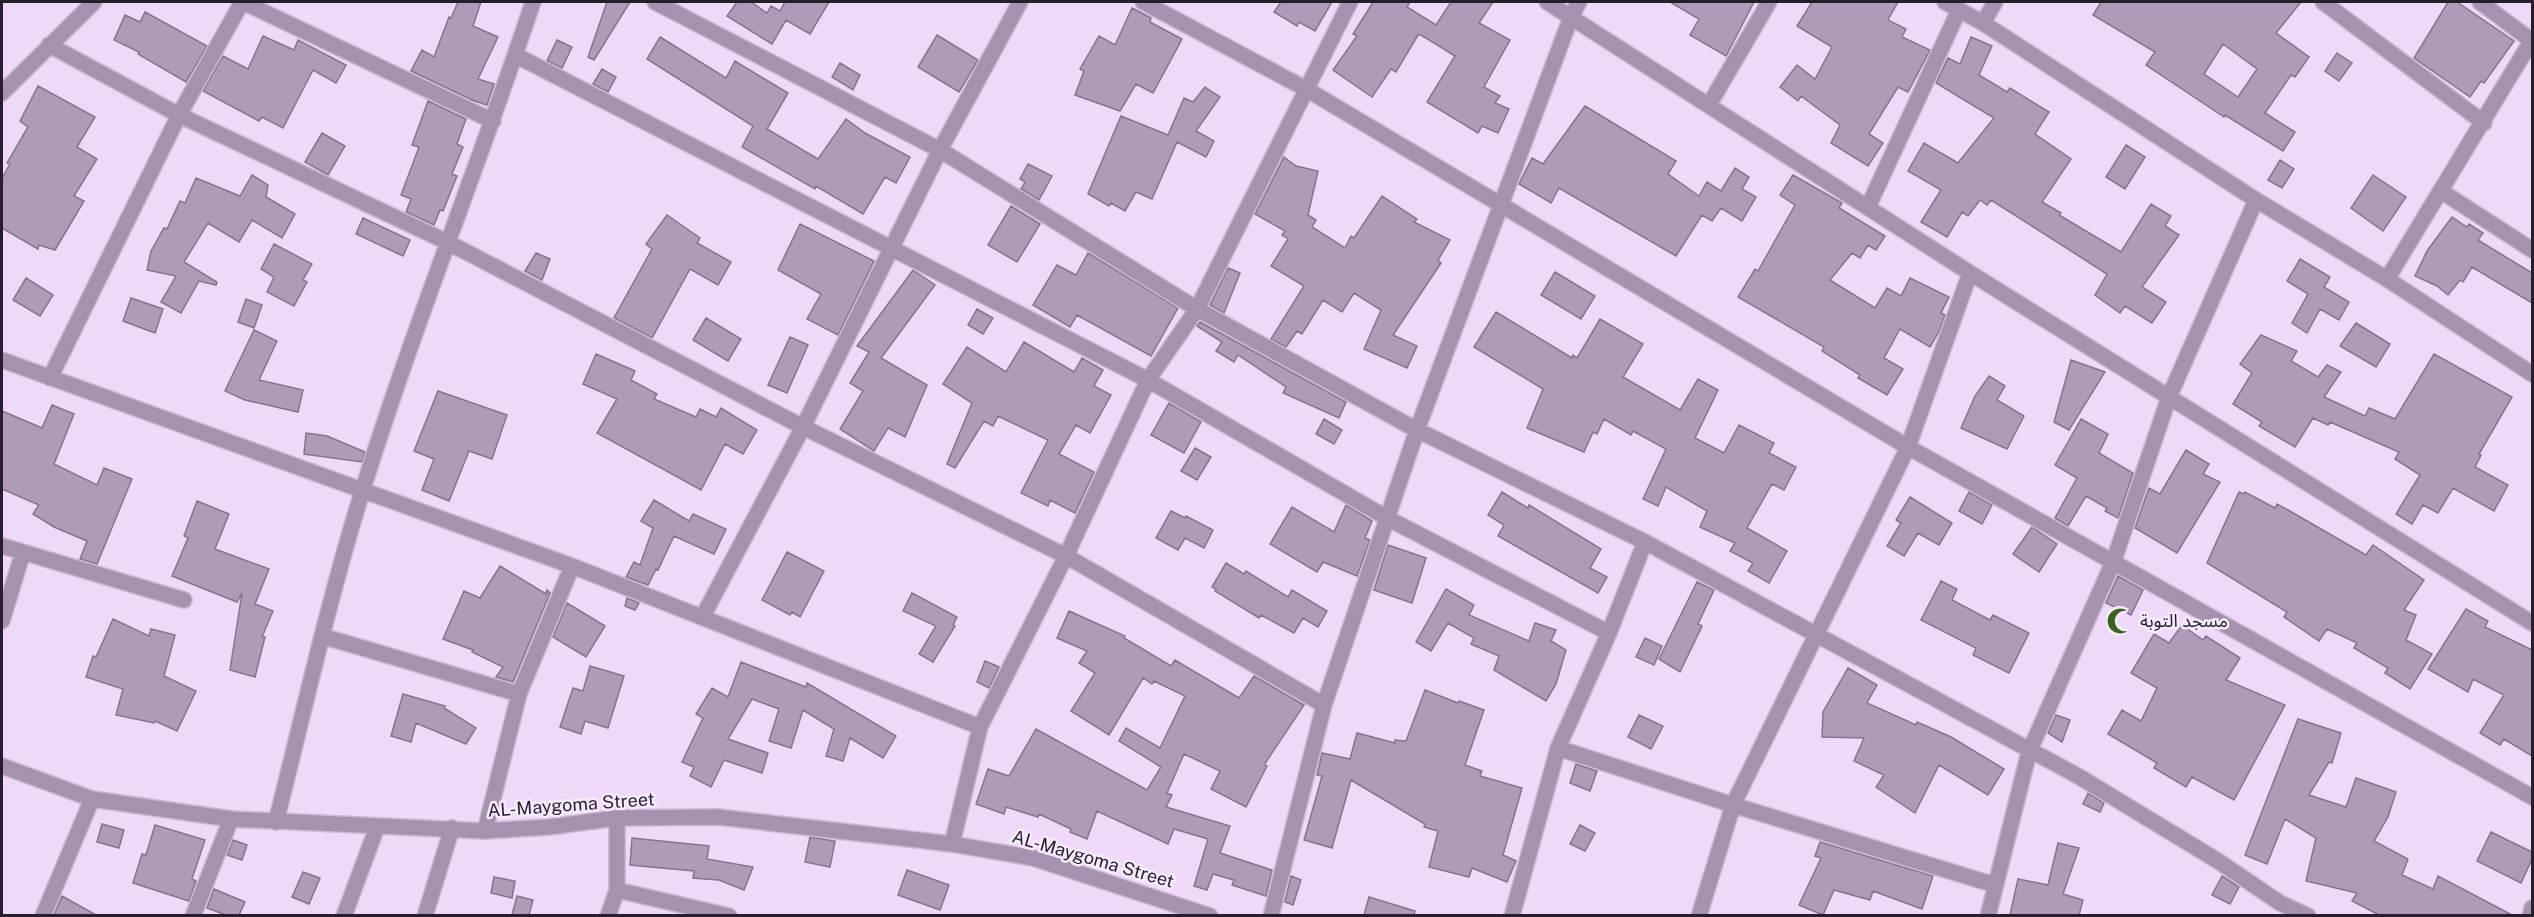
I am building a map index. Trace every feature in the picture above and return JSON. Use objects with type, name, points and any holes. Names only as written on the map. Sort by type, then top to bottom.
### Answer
[{"type":"street","points":[[5,83],[94,2]]},
{"type":"street","points":[[50,378],[179,115],[242,2],[493,121]]},
{"type":"street","points":[[276,822],[322,636],[363,490],[447,242],[493,121],[533,2]]},
{"type":"street","points":[[655,2],[940,150],[1197,309],[1417,430],[1645,542],[2028,752],[2078,776],[2218,861],[2280,903],[2308,915]]},
{"type":"street","points":[[703,616],[803,427],[940,150],[1020,2]]},
{"type":"street","points":[[1143,2],[1306,89],[1908,447],[2114,560],[2532,797]]},
{"type":"street","points":[[952,844],[980,727],[1066,556],[1148,380],[1197,309],[1350,2]]},
{"type":"street","points":[[1547,2],[1970,273],[2532,623]]},
{"type":"street","points":[[1271,915],[1324,705],[1387,518],[1417,430],[1571,17],[1579,2]]},
{"type":"street","points":[[1709,105],[1769,2]]},
{"type":"street","points":[[1945,2],[1983,23],[2256,200],[2387,279],[2532,374]]},
{"type":"street","points":[[1983,23],[1995,2]]},
{"type":"street","points":[[2323,2],[2484,123]]},
{"type":"street","points":[[2387,279],[2484,123],[2532,40],[2480,2]]},
{"type":"street","points":[[1868,207],[1959,10]]},
{"type":"street","points":[[49,45],[179,115],[447,242],[803,427],[1066,556],[1324,705]]},
{"type":"street","points":[[515,55],[891,246],[1148,380],[1387,518],[1609,633]]},
{"type":"street","points":[[2441,191],[2532,250]]},
{"type":"street","points":[[1988,915],[2028,752],[2114,560],[2169,397],[2256,200]]},
{"type":"street","points":[[1699,915],[1733,805],[1908,447],[1970,273]]},
{"type":"street","points":[[2,360],[572,566],[980,727]]},
{"type":"street","points":[[1512,915],[1558,748],[1609,633],[1645,542]]},
{"type":"street","points":[[2,546],[184,600]]},
{"type":"street","points":[[2,621],[22,552]]},
{"type":"street","points":[[485,831],[519,694],[572,566]]},
{"type":"street","points":[[322,636],[519,694]]},
{"type":"street","points":[[1558,748],[1733,805],[1995,885]]},
{"type":"street","name":"AL-Maygoma Street","points":[[2,766],[92,800],[231,819],[485,831],[549,827],[617,818],[718,817],[952,844],[1033,858],[1170,909],[1210,915]]},
{"type":"street","points":[[43,915],[92,800]]},
{"type":"street","points":[[608,915],[617,890],[617,818]]},
{"type":"street","points":[[193,915],[231,819]]},
{"type":"street","points":[[344,915],[377,827]]},
{"type":"street","points":[[425,915],[452,828]]},
{"type":"street","points":[[617,890],[729,915]]},
{"type":"street","points":[[2530,915],[2532,908]]},
{"type":"building","points":[[458,2],[481,2],[473,26],[498,37],[478,79],[494,84],[487,105],[411,71],[422,50],[434,57],[449,17],[451,18]]},
{"type":"building","points":[[607,2],[630,2],[594,60],[588,57]]},
{"type":"building","points":[[737,2],[751,2],[767,13],[771,6],[780,11],[785,2],[829,2],[810,34],[786,20],[772,44],[727,16]]},
{"type":"building","points":[[1281,2],[1332,2],[1315,31],[1299,22],[1297,26],[1274,12]]},
{"type":"building","points":[[1373,2],[1410,2],[1407,7],[1436,25],[1451,2],[1493,2],[1479,23],[1510,40],[1484,87],[1500,96],[1495,103],[1509,109],[1498,133],[1482,126],[1478,133],[1427,102],[1455,56],[1421,35],[1418,35],[1396,72],[1391,69],[1372,97],[1333,70],[1357,36],[1353,34]]},
{"type":"building","points":[[1670,2],[1754,2],[1726,56],[1690,35],[1699,19]]},
{"type":"building","points":[[1812,2],[1898,2],[1888,20],[1906,29],[1902,37],[1930,50],[1908,92],[1898,87],[1869,134],[1883,143],[1868,166],[1831,143],[1840,125],[1801,96],[1798,101],[1780,87],[1797,65],[1815,79],[1832,47],[1797,26]]},
{"type":"building","points":[[2101,2],[2301,2],[2276,33],[2309,57],[2295,77],[2291,75],[2265,113],[2295,132],[2283,151],[2225,115],[2224,117],[2146,65],[2155,52],[2093,15]],"holes":[[[2223,44],[2257,69],[2238,97],[2204,74]]]},
{"type":"building","points":[[2448,2],[2457,2],[2514,41],[2484,83],[2481,81],[2470,97],[2414,58]]},
{"type":"building","points":[[1132,8],[1151,18],[1150,22],[1182,39],[1153,93],[1136,84],[1120,111],[1075,95],[1084,71],[1080,69],[1099,36],[1115,45]]},
{"type":"building","points":[[145,12],[207,46],[186,82],[138,54],[139,52],[114,40],[125,15],[140,22]]},
{"type":"building","points":[[937,35],[978,60],[959,92],[918,67]]},
{"type":"building","points":[[263,36],[294,50],[298,40],[346,65],[336,83],[313,70],[283,128],[262,117],[259,121],[203,91],[223,56],[248,69]]},
{"type":"building","points":[[660,37],[726,78],[735,61],[788,93],[767,129],[818,159],[846,119],[865,133],[910,157],[896,183],[885,177],[863,214],[742,147],[753,126],[647,59]]},
{"type":"building","points":[[1971,37],[1992,46],[1979,75],[2007,92],[2010,88],[2049,112],[2035,134],[2071,159],[2042,202],[2061,213],[2059,215],[2121,252],[2151,204],[2171,216],[2165,226],[2179,235],[2142,287],[2166,302],[2152,323],[2125,306],[2120,313],[2095,295],[2107,274],[1991,200],[1987,205],[1980,200],[1968,216],[1962,212],[1947,237],[1921,222],[1941,190],[1908,171],[1924,143],[1958,163],[1994,118],[1936,83],[1948,58],[1960,64]]},
{"type":"building","points":[[557,40],[572,47],[562,68],[547,61]]},
{"type":"building","points":[[2337,53],[2352,63],[2339,81],[2325,71]]},
{"type":"building","points":[[840,63],[860,75],[853,90],[832,77]]},
{"type":"building","points":[[602,69],[616,77],[608,92],[593,84]]},
{"type":"building","points":[[38,86],[95,117],[77,147],[97,159],[74,196],[84,201],[55,250],[39,245],[38,249],[2,228],[2,178],[10,164],[7,163],[28,127],[20,121]]},
{"type":"building","points":[[1205,87],[1220,97],[1196,131],[1214,141],[1206,157],[1177,142],[1152,199],[1136,192],[1125,211],[1111,203],[1109,206],[1088,194],[1121,116],[1168,135],[1184,98],[1193,102]]},
{"type":"building","points":[[428,101],[466,119],[457,144],[463,147],[452,174],[457,176],[443,211],[440,210],[434,225],[406,212],[411,199],[401,195],[419,147],[412,145]]},
{"type":"building","points":[[1585,106],[1676,161],[1668,174],[1699,196],[1707,182],[1721,191],[1735,168],[1749,177],[1742,189],[1756,197],[1742,221],[1721,208],[1712,221],[1702,215],[1676,256],[1559,188],[1551,203],[1519,184],[1532,158],[1543,164]]},
{"type":"building","points":[[322,133],[345,146],[328,175],[305,162]]},
{"type":"building","points":[[2126,145],[2145,157],[2125,189],[2106,177]]},
{"type":"building","points":[[1284,157],[1296,166],[1318,171],[1308,215],[1316,220],[1312,227],[1345,248],[1351,236],[1354,238],[1382,196],[1417,219],[1414,222],[1450,240],[1438,260],[1441,263],[1393,335],[1417,346],[1407,368],[1364,349],[1381,310],[1354,293],[1342,312],[1323,300],[1302,334],[1297,331],[1286,347],[1271,339],[1304,286],[1271,266],[1288,239],[1282,235],[1285,231],[1255,214]]},
{"type":"building","points":[[2280,160],[2294,169],[2282,188],[2268,180]]},
{"type":"building","points":[[1028,164],[1052,176],[1039,200],[1021,189],[1025,182],[1020,179]]},
{"type":"building","points":[[252,175],[268,185],[266,197],[295,214],[282,238],[252,220],[239,242],[208,223],[184,262],[217,282],[216,285],[199,281],[181,313],[161,302],[176,276],[147,270],[151,251],[164,228],[167,229],[180,201],[185,203],[196,178],[240,196]]},
{"type":"building","points":[[1793,175],[1842,203],[1839,208],[1885,236],[1876,250],[1868,245],[1860,258],[1852,253],[1830,280],[1875,308],[1887,288],[1901,296],[1910,278],[1949,297],[1941,313],[1945,315],[1940,330],[1930,347],[1900,329],[1884,358],[1903,369],[1887,395],[1858,378],[1860,375],[1822,351],[1824,347],[1738,297],[1755,269],[1758,271],[1795,205],[1780,195]]},
{"type":"building","points":[[2373,175],[2406,197],[2383,231],[2351,208]]},
{"type":"building","points":[[1011,206],[1040,224],[1017,262],[988,245]]},
{"type":"building","points":[[667,215],[700,238],[697,243],[731,262],[718,285],[690,269],[652,338],[614,318],[652,249],[646,244]]},
{"type":"building","points":[[2452,217],[2467,227],[2469,224],[2483,233],[2478,240],[2532,273],[2532,303],[2472,267],[2463,282],[2460,280],[2448,295],[2437,286],[2415,276],[2427,251]]},
{"type":"building","points":[[363,218],[410,240],[403,256],[356,234]]},
{"type":"building","points":[[800,224],[874,261],[838,335],[807,319],[821,294],[778,270]]},
{"type":"building","points":[[274,244],[312,264],[303,280],[307,282],[294,306],[267,292],[274,277],[261,269]]},
{"type":"building","points":[[536,253],[550,259],[542,280],[525,271]]},
{"type":"building","points":[[1088,253],[1178,308],[1151,356],[1077,315],[1070,327],[1033,305],[1057,265],[1076,275]]},
{"type":"building","points":[[2300,259],[2330,277],[2324,287],[2349,302],[2339,320],[2320,309],[2307,333],[2292,323],[2308,294],[2287,281]]},
{"type":"building","points":[[1228,268],[1240,273],[1224,313],[1210,305]]},
{"type":"building","points":[[913,270],[935,285],[881,358],[927,385],[905,437],[888,428],[874,451],[840,429],[863,391],[850,383],[869,352],[857,346]]},
{"type":"building","points":[[1555,272],[1595,296],[1581,319],[1541,295]]},
{"type":"building","points":[[26,278],[53,295],[40,316],[13,300]]},
{"type":"building","points":[[131,298],[163,309],[155,333],[123,321]]},
{"type":"building","points":[[246,299],[262,305],[254,328],[238,322]]},
{"type":"building","points":[[977,309],[993,318],[983,334],[968,325]]},
{"type":"building","points":[[1496,312],[1572,358],[1573,355],[1577,358],[1600,319],[1643,344],[1623,377],[1680,410],[1698,379],[1718,390],[1695,438],[1724,453],[1739,425],[1774,443],[1769,453],[1796,467],[1784,490],[1772,484],[1747,528],[1787,551],[1769,583],[1748,571],[1753,563],[1730,551],[1735,543],[1700,527],[1707,511],[1666,487],[1658,506],[1643,499],[1666,449],[1633,431],[1631,435],[1604,419],[1597,434],[1593,432],[1584,452],[1527,428],[1543,389],[1474,347]]},
{"type":"building","points":[[706,318],[741,339],[728,361],[693,340]]},
{"type":"building","points":[[1200,322],[1346,402],[1339,418],[1283,393],[1286,387],[1238,355],[1234,362],[1216,351],[1222,342],[1197,326]]},
{"type":"building","points":[[2356,323],[2390,344],[2376,367],[2340,346]]},
{"type":"building","points":[[254,330],[277,341],[259,380],[303,390],[298,412],[245,400],[225,391]]},
{"type":"building","points":[[2261,335],[2297,351],[2291,361],[2318,377],[2327,365],[2341,372],[2324,397],[2365,416],[2369,408],[2395,419],[2434,354],[2512,397],[2479,454],[2481,455],[2475,467],[2508,485],[2494,511],[2453,488],[2438,513],[2423,505],[2412,524],[2396,514],[2420,475],[2395,459],[2399,452],[2330,422],[2328,425],[2313,418],[2295,447],[2259,426],[2262,422],[2233,404],[2252,373],[2240,364]]},
{"type":"building","points":[[790,337],[808,345],[787,393],[768,385]]},
{"type":"building","points":[[1024,342],[1074,372],[1082,358],[1103,370],[1094,386],[1111,395],[1090,433],[1076,425],[1059,454],[1094,472],[1075,513],[1050,500],[1048,506],[1021,493],[1048,440],[998,416],[993,426],[984,421],[955,468],[947,464],[972,403],[943,384],[967,347],[1006,372]]},
{"type":"building","points":[[596,354],[635,371],[631,380],[657,394],[654,399],[696,417],[700,409],[716,417],[721,408],[757,430],[743,454],[725,444],[701,490],[597,433],[617,399],[583,384]]},
{"type":"building","points":[[2071,360],[2105,372],[2069,430],[2054,422]]},
{"type":"building","points":[[1989,376],[2005,386],[1997,400],[2024,416],[2007,449],[1961,428],[1975,396]]},
{"type":"building","points":[[438,391],[507,415],[492,459],[469,451],[449,501],[422,490],[434,459],[414,451]]},
{"type":"building","points":[[1169,403],[1201,422],[1184,453],[1151,435]]},
{"type":"building","points":[[52,405],[74,414],[54,464],[97,485],[104,468],[132,479],[97,564],[80,559],[87,541],[54,527],[33,514],[39,505],[2,489],[2,411],[42,428]]},
{"type":"building","points":[[1324,419],[1342,430],[1334,444],[1316,434]]},
{"type":"building","points":[[2081,419],[2108,434],[2099,453],[2133,473],[2118,518],[2105,511],[2107,508],[2086,496],[2068,526],[2055,518],[2077,478],[2055,465]]},
{"type":"building","points":[[306,433],[327,436],[365,452],[362,462],[304,454]]},
{"type":"building","points":[[1195,448],[1211,457],[1197,480],[1181,471]]},
{"type":"building","points":[[2186,450],[2209,464],[2203,474],[2220,482],[2177,553],[2135,528],[2149,488],[2160,494]]},
{"type":"building","points":[[1502,492],[1528,508],[1529,505],[1601,549],[1590,568],[1607,577],[1598,593],[1498,536],[1504,525],[1488,515]]},
{"type":"building","points":[[1969,492],[1992,505],[1982,524],[1959,511]]},
{"type":"building","points":[[2239,492],[2244,494],[2245,492],[2275,508],[2277,504],[2366,555],[2373,545],[2424,580],[2404,610],[2416,615],[2406,640],[2432,654],[2410,689],[2385,673],[2388,668],[2354,648],[2357,643],[2327,629],[2319,641],[2284,617],[2287,612],[2207,563]]},
{"type":"building","points":[[1910,497],[1952,523],[1939,545],[1918,533],[1904,556],[1887,546],[1901,523],[1896,520]]},
{"type":"building","points":[[654,500],[689,521],[693,514],[726,529],[714,554],[674,536],[658,570],[656,569],[648,585],[626,577],[634,562],[640,565],[653,528],[641,521]]},
{"type":"building","points":[[197,501],[229,514],[215,549],[269,569],[255,604],[273,611],[262,637],[265,637],[255,677],[230,670],[242,593],[237,602],[172,576],[188,538],[184,536]]},
{"type":"building","points":[[1346,505],[1372,521],[1365,538],[1370,540],[1357,576],[1323,562],[1317,572],[1270,544],[1292,507],[1334,532]]},
{"type":"building","points":[[1171,511],[1213,530],[1204,548],[1185,538],[1178,550],[1156,538]]},
{"type":"building","points":[[2032,527],[2057,544],[2039,572],[2013,554]]},
{"type":"building","points":[[1388,545],[1426,558],[1412,603],[1374,590]]},
{"type":"building","points":[[787,552],[824,571],[800,617],[792,612],[790,615],[762,600]]},
{"type":"building","points":[[1226,563],[1244,574],[1246,571],[1288,597],[1292,590],[1327,611],[1318,627],[1303,618],[1294,633],[1261,615],[1259,618],[1215,591],[1216,589],[1212,587]]},
{"type":"building","points":[[500,566],[546,594],[547,590],[550,593],[513,682],[496,677],[503,667],[472,652],[473,650],[443,639],[464,591],[480,598]]},
{"type":"building","points":[[2118,576],[2143,590],[2131,615],[2106,603]]},
{"type":"building","points":[[1941,581],[1957,589],[1952,600],[1990,620],[1993,615],[2029,633],[2009,673],[1973,655],[1976,648],[1921,620]]},
{"type":"building","points":[[1697,582],[1714,590],[1698,624],[1702,626],[1680,672],[1659,659]]},
{"type":"building","points":[[1446,589],[1474,605],[1469,615],[1529,641],[1535,623],[1556,630],[1551,641],[1566,650],[1556,684],[1546,701],[1494,670],[1499,656],[1471,644],[1474,638],[1448,623],[1431,651],[1416,642]]},
{"type":"building","points":[[912,593],[957,617],[953,625],[955,626],[933,662],[919,654],[936,626],[903,611]]},
{"type":"building","points":[[627,598],[639,603],[635,610],[625,606]]},
{"type":"building","points":[[567,603],[605,626],[586,657],[553,637]]},
{"type":"building","points":[[2466,609],[2488,621],[2485,627],[2532,650],[2532,756],[2504,739],[2500,745],[2480,733],[2504,695],[2473,679],[2468,692],[2428,669]]},
{"type":"building","points":[[1069,611],[1125,636],[1124,638],[1171,666],[1175,660],[1239,698],[1254,676],[1304,705],[1264,765],[1267,766],[1246,807],[1211,789],[1220,771],[1184,754],[1167,793],[1172,795],[1166,807],[1230,826],[1220,853],[1272,870],[1266,896],[1232,885],[1234,880],[1213,874],[1207,890],[1194,886],[1208,839],[1174,829],[1168,844],[1097,811],[1087,839],[1039,814],[1038,817],[1006,807],[1004,814],[976,804],[988,769],[1009,776],[1036,729],[1147,790],[1161,767],[1119,741],[1126,728],[1160,748],[1185,696],[1154,681],[1152,684],[1143,678],[1109,735],[1071,711],[1095,673],[1079,663],[1087,651],[1057,638]]},
{"type":"building","points":[[113,619],[149,636],[151,629],[175,635],[164,676],[196,691],[177,731],[155,721],[154,723],[116,715],[123,689],[86,677],[93,656],[96,657]]},
{"type":"building","points":[[2182,625],[2203,640],[2206,636],[2240,658],[2226,680],[2285,705],[2234,800],[2192,777],[2186,787],[2154,768],[2157,763],[2108,734],[2122,710],[2141,721],[2157,688],[2131,673],[2154,634],[2169,643]]},
{"type":"building","points":[[1645,638],[1662,646],[1654,665],[1636,657]]},
{"type":"building","points":[[985,661],[999,667],[989,688],[977,682]]},
{"type":"building","points":[[741,662],[806,687],[807,683],[896,736],[883,758],[850,738],[843,761],[826,756],[834,729],[803,710],[791,748],[769,741],[779,709],[752,699],[728,739],[768,753],[762,773],[724,760],[711,787],[690,776],[694,767],[682,762],[703,718],[696,714],[712,688],[728,697]]},
{"type":"building","points":[[590,666],[624,676],[608,728],[585,721],[581,734],[560,727],[573,688],[583,691]]},
{"type":"building","points":[[1848,668],[1877,685],[1867,703],[1916,725],[1917,722],[1951,737],[2004,769],[1988,795],[1939,765],[1915,813],[1876,787],[1884,775],[1854,761],[1864,738],[1822,737],[1823,712]]},
{"type":"building","points":[[1425,690],[1484,710],[1465,765],[1482,771],[1480,776],[1522,788],[1503,855],[1516,861],[1507,882],[1472,868],[1469,877],[1429,867],[1438,831],[1424,827],[1425,824],[1351,780],[1332,848],[1304,840],[1322,776],[1317,775],[1322,753],[1350,759],[1357,733],[1395,743],[1395,740],[1406,741]]},
{"type":"building","points":[[403,694],[445,706],[444,708],[476,728],[466,744],[416,723],[411,742],[391,736]]},
{"type":"building","points":[[1639,715],[1663,726],[1651,749],[1628,737]]},
{"type":"building","points":[[2056,715],[2070,720],[2062,742],[2048,733]]},
{"type":"building","points":[[2298,719],[2341,733],[2332,763],[2329,762],[2309,795],[2346,807],[2356,778],[2396,792],[2388,817],[2374,841],[2408,859],[2402,875],[2433,889],[2438,876],[2512,915],[2379,915],[2352,901],[2357,893],[2306,881],[2316,838],[2285,819],[2267,864],[2245,855]]},
{"type":"building","points":[[1576,764],[1597,771],[1590,791],[1570,783]]},
{"type":"building","points":[[2088,793],[2104,803],[2100,812],[2083,804]]},
{"type":"building","points":[[102,824],[124,830],[119,848],[97,842]]},
{"type":"building","points":[[155,825],[205,840],[192,879],[196,881],[189,901],[133,883],[142,854],[146,855]]},
{"type":"building","points":[[1580,825],[1595,833],[1585,851],[1570,844]]},
{"type":"building","points":[[2491,832],[2532,852],[2532,859],[2521,883],[2477,861]]},
{"type":"building","points":[[810,837],[835,841],[830,867],[805,862]]},
{"type":"building","points":[[632,838],[709,846],[707,859],[753,867],[744,890],[719,880],[693,878],[694,871],[630,865]]},
{"type":"building","points":[[233,840],[247,845],[242,860],[227,855]]},
{"type":"building","points":[[1820,842],[1933,876],[1922,909],[1873,891],[1870,900],[1834,890],[1823,915],[1799,905],[1821,858],[1815,856]]},
{"type":"building","points":[[2058,843],[2079,848],[2063,894],[2083,900],[2079,915],[2010,915],[2018,879],[2048,885]]},
{"type":"building","points":[[907,870],[949,885],[940,910],[898,895]]},
{"type":"building","points":[[303,872],[320,878],[309,904],[292,897]]},
{"type":"building","points":[[1291,876],[1301,880],[1293,905],[1285,902]]},
{"type":"building","points":[[2222,876],[2239,887],[2230,904],[2212,895]]},
{"type":"building","points":[[494,877],[515,881],[512,898],[491,893]]},
{"type":"building","points":[[214,889],[245,902],[239,915],[226,915],[207,908]]},
{"type":"building","points":[[62,896],[96,915],[54,915]]},
{"type":"building","points":[[517,896],[533,900],[529,915],[512,915]]},
{"type":"building","points":[[1369,897],[1415,911],[1414,915],[1364,915]]},
{"type":"place","name":"مسجد التوبة","points":[[2120,621]]}]
